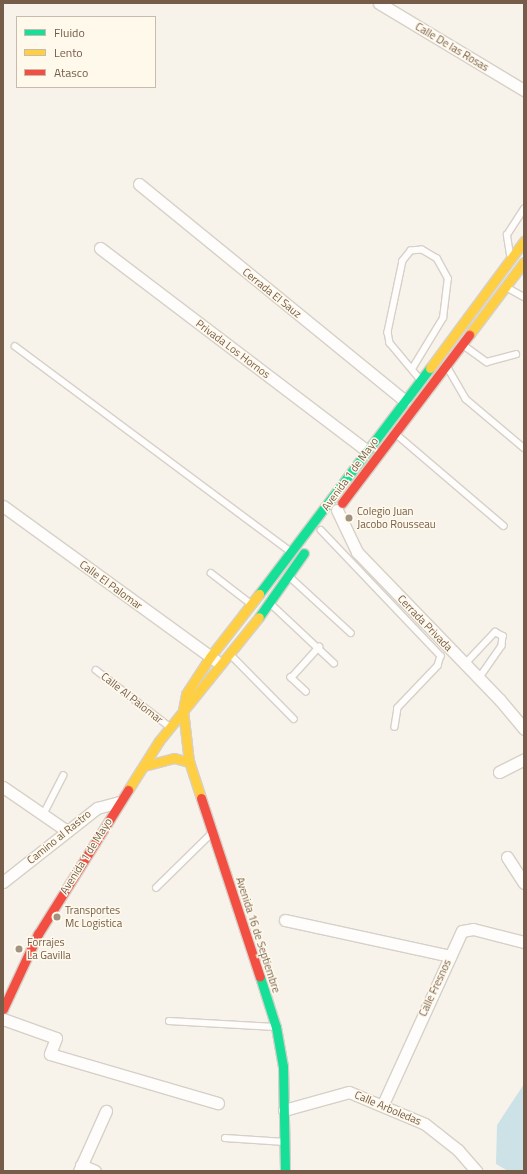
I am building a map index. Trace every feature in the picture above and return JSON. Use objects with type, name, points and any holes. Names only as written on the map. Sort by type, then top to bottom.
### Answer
[{"type":"main road","name":"Avenida 1 de Mayo","points":[[183,710],[186,694],[210,657],[250,603],[291,553],[524,241]]},
{"type":"main road","name":"Avenida 1 de Mayo","points":[[3,1009],[38,934],[119,802],[169,726],[193,701],[229,652],[270,603],[288,574],[316,536],[524,262]]},
{"type":"main road","name":"Avenida 16 de Septiembre","points":[[183,710],[189,762],[276,1028],[283,1066],[285,1171]]},
{"type":"main road","points":[[159,741],[175,740],[186,744]]},
{"type":"main road","points":[[144,766],[174,758],[189,762]]},
{"type":"street","name":"Calle De las Rosas","points":[[379,3],[524,90]]},
{"type":"street","name":"Cerrada El Sauz","points":[[138,184],[405,401]]},
{"type":"street","name":"Privada Los Hornos","points":[[100,248],[367,451]]},
{"type":"street","name":"Calle El Palomar","points":[[3,506],[220,664]]},
{"type":"street","name":"Cerrada Privada","points":[[337,510],[357,552],[480,679],[524,729]]},
{"type":"street","points":[[499,772],[524,758]]},
{"type":"street","points":[[3,787],[44,813],[67,831]]},
{"type":"street","name":"Camino al Rastro","points":[[3,882],[96,808],[119,802]]},
{"type":"street","points":[[507,857],[524,882]]},
{"type":"street","points":[[285,920],[450,956]]},
{"type":"street","name":"Calle Fresnos","points":[[383,1104],[462,931],[467,928],[524,942]]},
{"type":"street","points":[[3,1019],[56,1038],[50,1054],[218,1103]]},
{"type":"street","name":"Calle Arboledas","points":[[284,1110],[349,1092],[383,1104],[425,1124],[458,1150],[476,1171]]},
{"type":"street","points":[[95,1171],[80,1168],[106,1111]]},
{"type":"lane","points":[[511,259],[507,235],[524,209]]},
{"type":"lane","points":[[412,369],[443,318],[448,279],[437,259],[422,250],[411,251],[403,261],[388,332],[390,343],[420,379]]},
{"type":"lane","points":[[506,286],[524,297]]},
{"type":"lane","points":[[462,344],[487,362],[516,354]]},
{"type":"lane","points":[[15,346],[291,553]]},
{"type":"lane","points":[[446,364],[466,399],[524,448]]},
{"type":"lane","points":[[395,433],[504,526]]},
{"type":"lane","points":[[316,536],[441,656],[438,666],[398,708],[395,727]]},
{"type":"lane","points":[[211,574],[250,603]]},
{"type":"lane","points":[[288,574],[350,633]]},
{"type":"lane","points":[[270,603],[319,646],[334,663]]},
{"type":"lane","points":[[465,664],[495,632],[503,636],[502,646],[480,679]]},
{"type":"lane","points":[[306,692],[291,678],[319,646]]},
{"type":"lane","points":[[229,652],[294,718]]},
{"type":"lane","name":"Calle Al Palomar","points":[[96,670],[169,726]]},
{"type":"lane","points":[[44,813],[63,776]]},
{"type":"lane","points":[[156,888],[212,832]]},
{"type":"lane","points":[[169,1021],[276,1028]]},
{"type":"lane","points":[[226,1138],[285,1142]]},
{"type":"shaded area","points":[[524,1084],[524,1171],[508,1171],[496,1164],[497,1125]]},
{"type":"traffic: fast","points":[[259,594],[430,368]]},
{"type":"traffic: fast","points":[[259,617],[304,553]]},
{"type":"traffic: fast","points":[[260,977],[276,1027],[283,1066],[285,1171]]},
{"type":"traffic: slow","points":[[430,368],[524,241]]},
{"type":"traffic: slow","points":[[469,335],[524,262]]},
{"type":"traffic: slow","points":[[201,798],[189,762],[183,710],[186,694],[210,657],[259,594]]},
{"type":"traffic: slow","points":[[128,790],[159,741],[259,617]]},
{"type":"traffic: slow","points":[[144,766],[174,758],[189,762]]},
{"type":"traffic: jam","points":[[342,503],[469,335]]},
{"type":"traffic: jam","points":[[3,1009],[38,934],[128,790]]},
{"type":"traffic: jam","points":[[201,798],[260,977]]},
{"type":"place","name":"Colegio Juan Jacobo Rousseau","points":[[349,518]]},
{"type":"place","name":"Transportes Mc Logistica","points":[[57,917]]},
{"type":"place","name":"Forrajes La Gavilla","points":[[19,949]]}]
